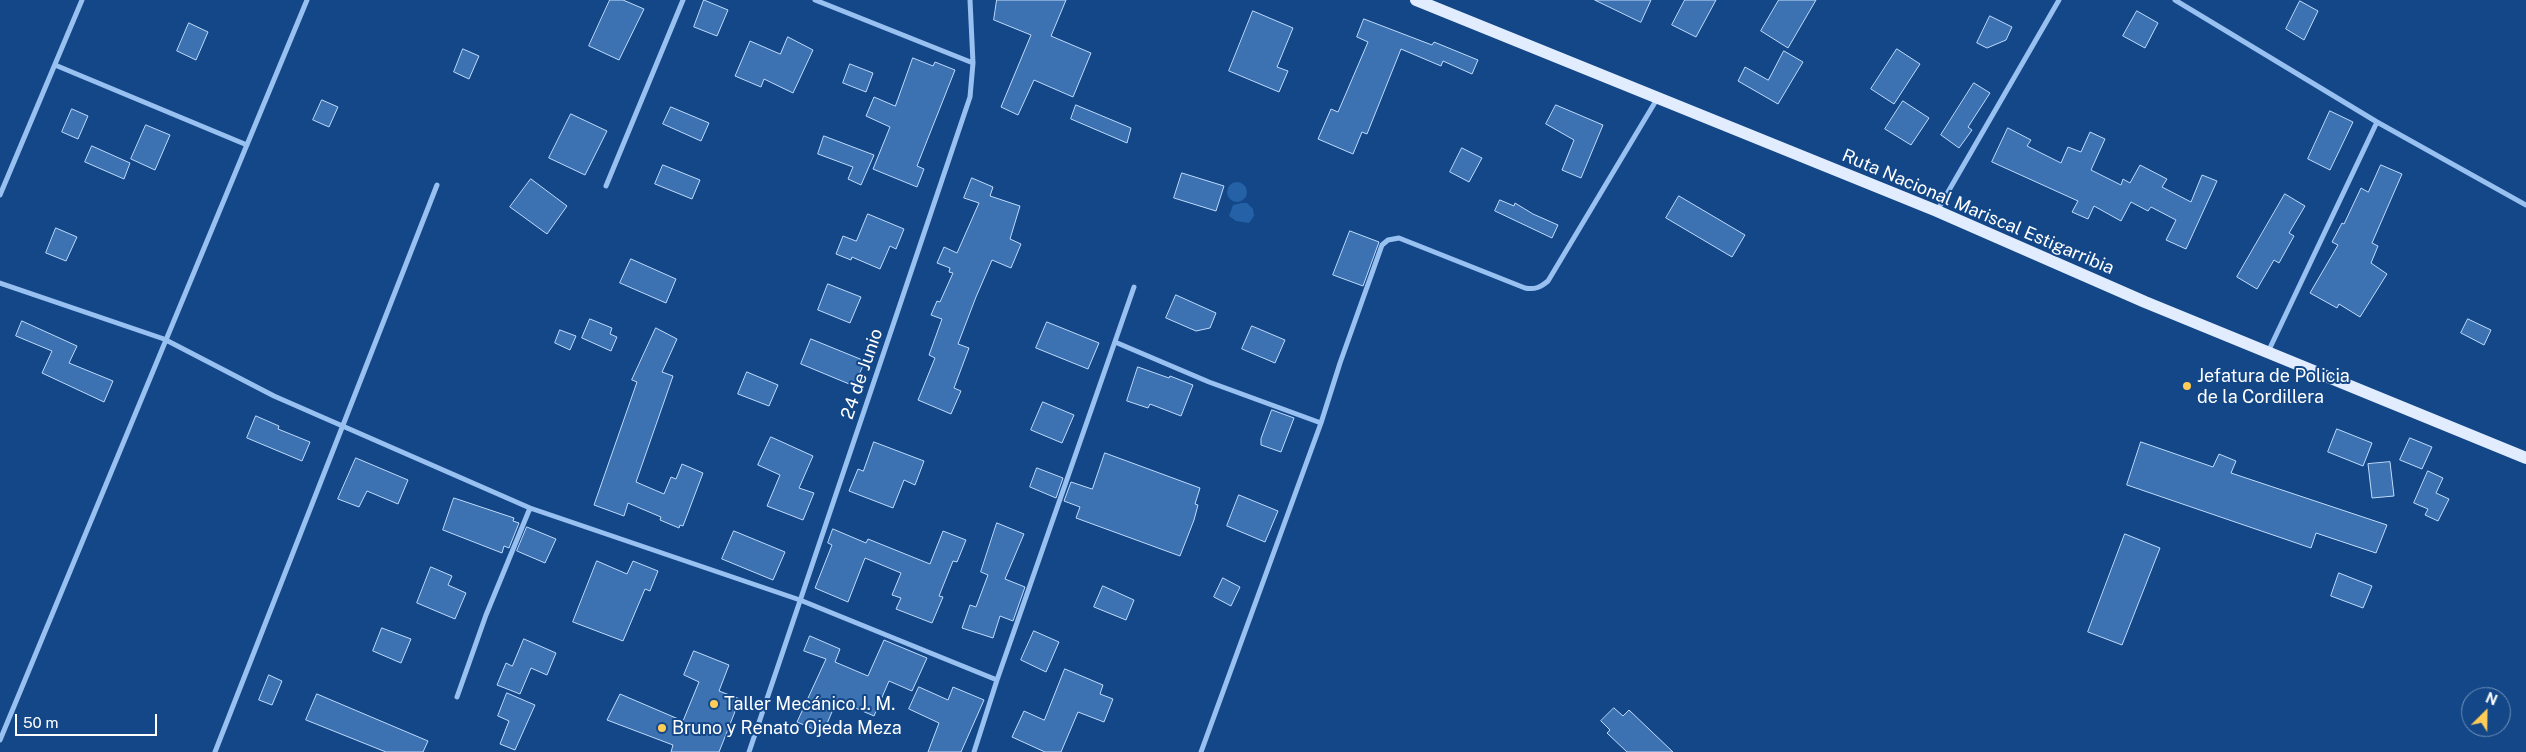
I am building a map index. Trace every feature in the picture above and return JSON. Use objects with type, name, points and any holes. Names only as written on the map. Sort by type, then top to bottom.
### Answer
[{"type":"main road","name":"Ruta Nacional Mariscal Estigarribia","points":[[1416,0],[1937,212],[2268,352],[2526,458]]},
{"type":"street","points":[[0,195],[82,0]]},
{"type":"street","points":[[0,740],[307,0]]},
{"type":"street","points":[[606,186],[683,0]]},
{"type":"street","points":[[815,0],[973,63]]},
{"type":"street","name":"24 de Junio","points":[[749,752],[970,97],[973,63],[970,0]]},
{"type":"street","points":[[1937,212],[2059,0]]},
{"type":"street","points":[[2175,0],[2377,122],[2526,204]]},
{"type":"street","points":[[54,66],[247,145]]},
{"type":"street","points":[[1201,752],[1321,423],[1340,362],[1385,243],[1399,238],[1526,288],[1543,286],[1548,281],[1657,99]]},
{"type":"street","points":[[2268,352],[2377,122]]},
{"type":"street","points":[[215,752],[437,185]]},
{"type":"street","points":[[0,283],[166,340],[274,396],[530,508],[800,600],[997,680]]},
{"type":"street","points":[[974,752],[997,680],[1134,288]]},
{"type":"street","points":[[1116,342],[1209,382],[1321,423]]},
{"type":"street","points":[[457,696],[486,615],[530,508]]},
{"type":"shaded area","points":[[1237,182],[1244,185],[1247,192],[1244,199],[1237,202],[1230,199],[1227,192],[1230,185]]},
{"type":"shaded area","points":[[1247,203],[1253,209],[1254,216],[1249,223],[1236,221],[1229,216],[1233,205]]},
{"type":"building","points":[[610,0],[623,0],[644,9],[619,60],[589,46]]},
{"type":"building","points":[[704,0],[728,10],[717,36],[694,27]]},
{"type":"building","points":[[997,0],[1066,0],[1051,36],[1091,53],[1073,97],[1034,80],[1018,115],[1001,107],[1031,35],[994,20]]},
{"type":"building","points":[[1595,0],[1651,0],[1641,22]]},
{"type":"building","points":[[1685,0],[1716,0],[1696,37],[1672,25]]},
{"type":"building","points":[[1779,0],[1816,0],[1788,48],[1761,31]]},
{"type":"building","points":[[2300,1],[2318,11],[2304,40],[2286,29]]},
{"type":"building","points":[[1253,11],[1293,28],[1277,67],[1288,71],[1279,92],[1229,71]]},
{"type":"building","points":[[2137,11],[2158,23],[2145,48],[2123,36]]},
{"type":"building","points":[[1990,16],[2012,27],[2006,40],[1987,48],[1977,43]]},
{"type":"building","points":[[1364,19],[1432,45],[1434,42],[1478,60],[1472,74],[1443,61],[1441,66],[1401,49],[1367,134],[1362,132],[1353,154],[1318,139],[1331,109],[1338,112],[1368,42],[1357,37]]},
{"type":"building","points":[[189,23],[208,32],[196,60],[177,51]]},
{"type":"building","points":[[788,37],[813,50],[793,93],[764,79],[761,87],[735,76],[750,41],[780,54]]},
{"type":"building","points":[[463,49],[479,56],[469,79],[454,72]]},
{"type":"building","points":[[1897,49],[1920,64],[1894,104],[1871,89]]},
{"type":"building","points":[[1784,51],[1803,62],[1778,104],[1738,81],[1745,67],[1768,80]]},
{"type":"building","points":[[913,58],[933,66],[935,62],[955,70],[917,166],[924,169],[917,187],[873,169],[890,127],[866,116],[874,97],[895,106]]},
{"type":"building","points":[[850,64],[873,73],[866,92],[843,83]]},
{"type":"building","points":[[1974,83],[1990,93],[1968,127],[1972,130],[1959,148],[1941,135]]},
{"type":"building","points":[[322,100],[338,107],[329,127],[313,120]]},
{"type":"building","points":[[1903,101],[1929,118],[1911,145],[1885,129]]},
{"type":"building","points":[[1076,105],[1131,128],[1127,143],[1071,119]]},
{"type":"building","points":[[1556,105],[1603,125],[1581,178],[1562,170],[1574,140],[1546,124]]},
{"type":"building","points":[[671,107],[709,123],[701,141],[663,124]]},
{"type":"building","points":[[72,109],[88,116],[78,139],[62,132]]},
{"type":"building","points":[[2330,111],[2353,122],[2330,170],[2308,159]]},
{"type":"building","points":[[571,114],[607,131],[585,175],[549,158]]},
{"type":"building","points":[[146,125],[170,135],[155,170],[131,159]]},
{"type":"building","points":[[2008,128],[2031,140],[2027,146],[2061,163],[2068,147],[2081,152],[2090,132],[2105,139],[2091,170],[2121,185],[2123,179],[2130,183],[2140,165],[2167,179],[2162,187],[2191,202],[2202,175],[2217,181],[2186,249],[2166,240],[2176,220],[2151,207],[2148,211],[2131,202],[2121,221],[2094,206],[2088,219],[2072,212],[2078,201],[1992,162]]},
{"type":"building","points":[[824,136],[874,155],[861,185],[848,179],[853,167],[818,154]]},
{"type":"building","points":[[92,146],[130,163],[124,179],[85,162]]},
{"type":"building","points":[[1462,148],[1482,158],[1469,182],[1450,172]]},
{"type":"building","points":[[663,165],[700,180],[692,199],[655,184]]},
{"type":"building","points":[[2381,165],[2402,174],[2372,243],[2378,246],[2371,263],[2387,274],[2360,317],[2339,304],[2337,308],[2310,293],[2338,245],[2332,242],[2342,223],[2344,224],[2361,188],[2368,192]]},
{"type":"building","points":[[1182,173],[1224,186],[1216,211],[1174,198]]},
{"type":"building","points":[[972,178],[993,187],[990,196],[1020,206],[1010,239],[1021,244],[1011,268],[992,260],[976,297],[958,344],[969,348],[954,388],[961,391],[951,414],[918,400],[935,358],[929,355],[942,319],[931,315],[937,301],[940,302],[953,273],[949,272],[950,268],[937,263],[944,247],[957,253],[979,203],[964,198]]},
{"type":"building","points":[[531,179],[567,206],[547,234],[510,207]]},
{"type":"building","points":[[2285,194],[2305,206],[2289,233],[2294,236],[2279,263],[2274,260],[2257,289],[2237,277]]},
{"type":"building","points":[[1679,196],[1745,235],[1732,257],[1666,218]]},
{"type":"building","points":[[1500,200],[1514,206],[1515,203],[1533,214],[1558,225],[1552,238],[1495,211]]},
{"type":"building","points":[[868,214],[904,229],[896,249],[890,246],[880,269],[852,257],[851,260],[836,254],[843,236],[856,241]]},
{"type":"building","points":[[56,228],[77,237],[66,261],[46,253]]},
{"type":"building","points":[[1350,231],[1379,242],[1363,286],[1333,275]]},
{"type":"building","points":[[631,259],[676,279],[666,303],[620,283]]},
{"type":"building","points":[[828,284],[861,297],[850,323],[818,310]]},
{"type":"building","points":[[1176,295],[1216,313],[1210,328],[1196,331],[1166,318]]},
{"type":"building","points":[[590,319],[612,328],[610,334],[617,337],[611,351],[582,338]]},
{"type":"building","points":[[2468,319],[2491,330],[2484,345],[2461,333]]},
{"type":"building","points":[[22,321],[77,346],[69,363],[113,381],[104,402],[42,373],[52,351],[16,336]]},
{"type":"building","points":[[1047,322],[1099,343],[1088,369],[1036,348]]},
{"type":"building","points":[[1252,326],[1285,340],[1275,363],[1242,349]]},
{"type":"building","points":[[656,328],[677,339],[662,372],[673,376],[636,482],[664,494],[671,477],[676,479],[682,464],[703,473],[683,526],[680,525],[679,528],[660,520],[661,517],[628,503],[624,516],[594,505],[637,382],[632,380]]},
{"type":"building","points":[[560,330],[576,336],[570,350],[555,343]]},
{"type":"building","points":[[811,339],[865,361],[854,386],[801,364]]},
{"type":"building","points":[[1138,367],[1193,385],[1181,416],[1150,404],[1148,408],[1127,401]]},
{"type":"building","points":[[747,372],[778,385],[769,406],[738,394]]},
{"type":"building","points":[[1043,402],[1074,415],[1062,443],[1031,430]]},
{"type":"building","points":[[1272,410],[1294,418],[1281,452],[1261,445],[1261,439]]},
{"type":"building","points":[[256,416],[279,426],[278,429],[310,442],[302,461],[247,438]]},
{"type":"building","points":[[2337,429],[2372,443],[2363,466],[2328,452]]},
{"type":"building","points":[[771,437],[813,456],[799,488],[814,493],[803,520],[767,506],[780,475],[758,465]]},
{"type":"building","points":[[2410,438],[2432,447],[2422,469],[2400,460]]},
{"type":"building","points":[[874,442],[924,461],[915,485],[904,480],[893,508],[849,491],[858,469],[863,471]]},
{"type":"building","points":[[2141,442],[2213,467],[2219,454],[2236,461],[2231,473],[2387,525],[2376,553],[2316,533],[2311,548],[2127,485]]},
{"type":"building","points":[[1105,453],[1200,488],[1195,504],[1198,505],[1194,520],[1180,556],[1076,518],[1080,507],[1064,501],[1071,482],[1092,489]]},
{"type":"building","points":[[356,458],[408,480],[398,504],[367,491],[359,507],[338,499]]},
{"type":"building","points":[[2390,462],[2394,496],[2372,498],[2368,464]]},
{"type":"building","points":[[1037,468],[1063,478],[1056,498],[1030,487]]},
{"type":"building","points":[[2428,471],[2443,478],[2436,493],[2449,499],[2438,521],[2425,515],[2428,509],[2414,503]]},
{"type":"building","points":[[1239,495],[1278,511],[1265,542],[1227,526]]},
{"type":"building","points":[[454,498],[514,518],[513,521],[519,523],[509,548],[504,546],[502,553],[443,530]]},
{"type":"building","points":[[997,523],[1024,534],[1005,579],[1025,587],[1013,621],[1000,616],[993,638],[962,628],[970,605],[976,607],[988,575],[981,572]]},
{"type":"building","points":[[527,527],[556,539],[545,563],[517,551]]},
{"type":"building","points":[[833,529],[866,543],[868,539],[930,564],[943,531],[966,540],[957,562],[953,561],[939,596],[943,597],[932,623],[896,609],[901,598],[892,595],[901,573],[865,558],[848,602],[815,588],[832,545],[828,543]]},
{"type":"building","points":[[734,531],[785,552],[773,580],[722,559]]},
{"type":"building","points":[[2125,534],[2160,548],[2122,645],[2088,632]]},
{"type":"building","points":[[597,561],[627,574],[633,561],[658,571],[650,591],[645,589],[623,641],[573,622]]},
{"type":"building","points":[[431,567],[452,576],[448,585],[466,593],[455,619],[417,603]]},
{"type":"building","points":[[2339,573],[2372,586],[2363,608],[2331,596]]},
{"type":"building","points":[[1223,578],[1240,587],[1231,606],[1214,597]]},
{"type":"building","points":[[1103,586],[1134,600],[1126,620],[1094,607]]},
{"type":"building","points":[[382,628],[411,639],[401,663],[373,651]]},
{"type":"building","points":[[1034,631],[1059,642],[1046,672],[1021,660]]},
{"type":"building","points":[[810,636],[840,649],[835,662],[868,676],[884,640],[927,658],[912,691],[889,681],[874,716],[837,700],[823,733],[797,722],[826,659],[804,651]]},
{"type":"building","points":[[524,639],[556,653],[547,675],[531,668],[520,694],[497,685],[506,663],[512,666]]},
{"type":"building","points":[[694,651],[729,665],[719,691],[740,699],[719,752],[671,752],[673,745],[607,720],[620,694],[683,721],[699,682],[684,675]]},
{"type":"building","points":[[1065,669],[1103,685],[1100,694],[1113,699],[1104,722],[1078,712],[1061,752],[1045,752],[1012,737],[1024,711],[1044,720]]},
{"type":"building","points":[[269,675],[282,681],[272,705],[259,700]]},
{"type":"building","points":[[919,687],[948,700],[953,687],[984,700],[961,752],[928,752],[939,723],[909,709]]},
{"type":"building","points":[[507,693],[535,705],[515,750],[500,744],[509,721],[498,716]]},
{"type":"building","points":[[317,694],[428,741],[423,752],[386,752],[306,720]]},
{"type":"building","points":[[1614,708],[1623,716],[1629,710],[1673,752],[1627,752],[1607,733],[1610,730],[1601,721]]},
{"type":"place","name":"Jefatura de Policia de la Cordillera","points":[[2187,386]]},
{"type":"place","name":"Taller Mecánico J. M.","points":[[714,704]]},
{"type":"place","name":"Bruno y Renato Ojeda Meza","points":[[662,728]]}]
